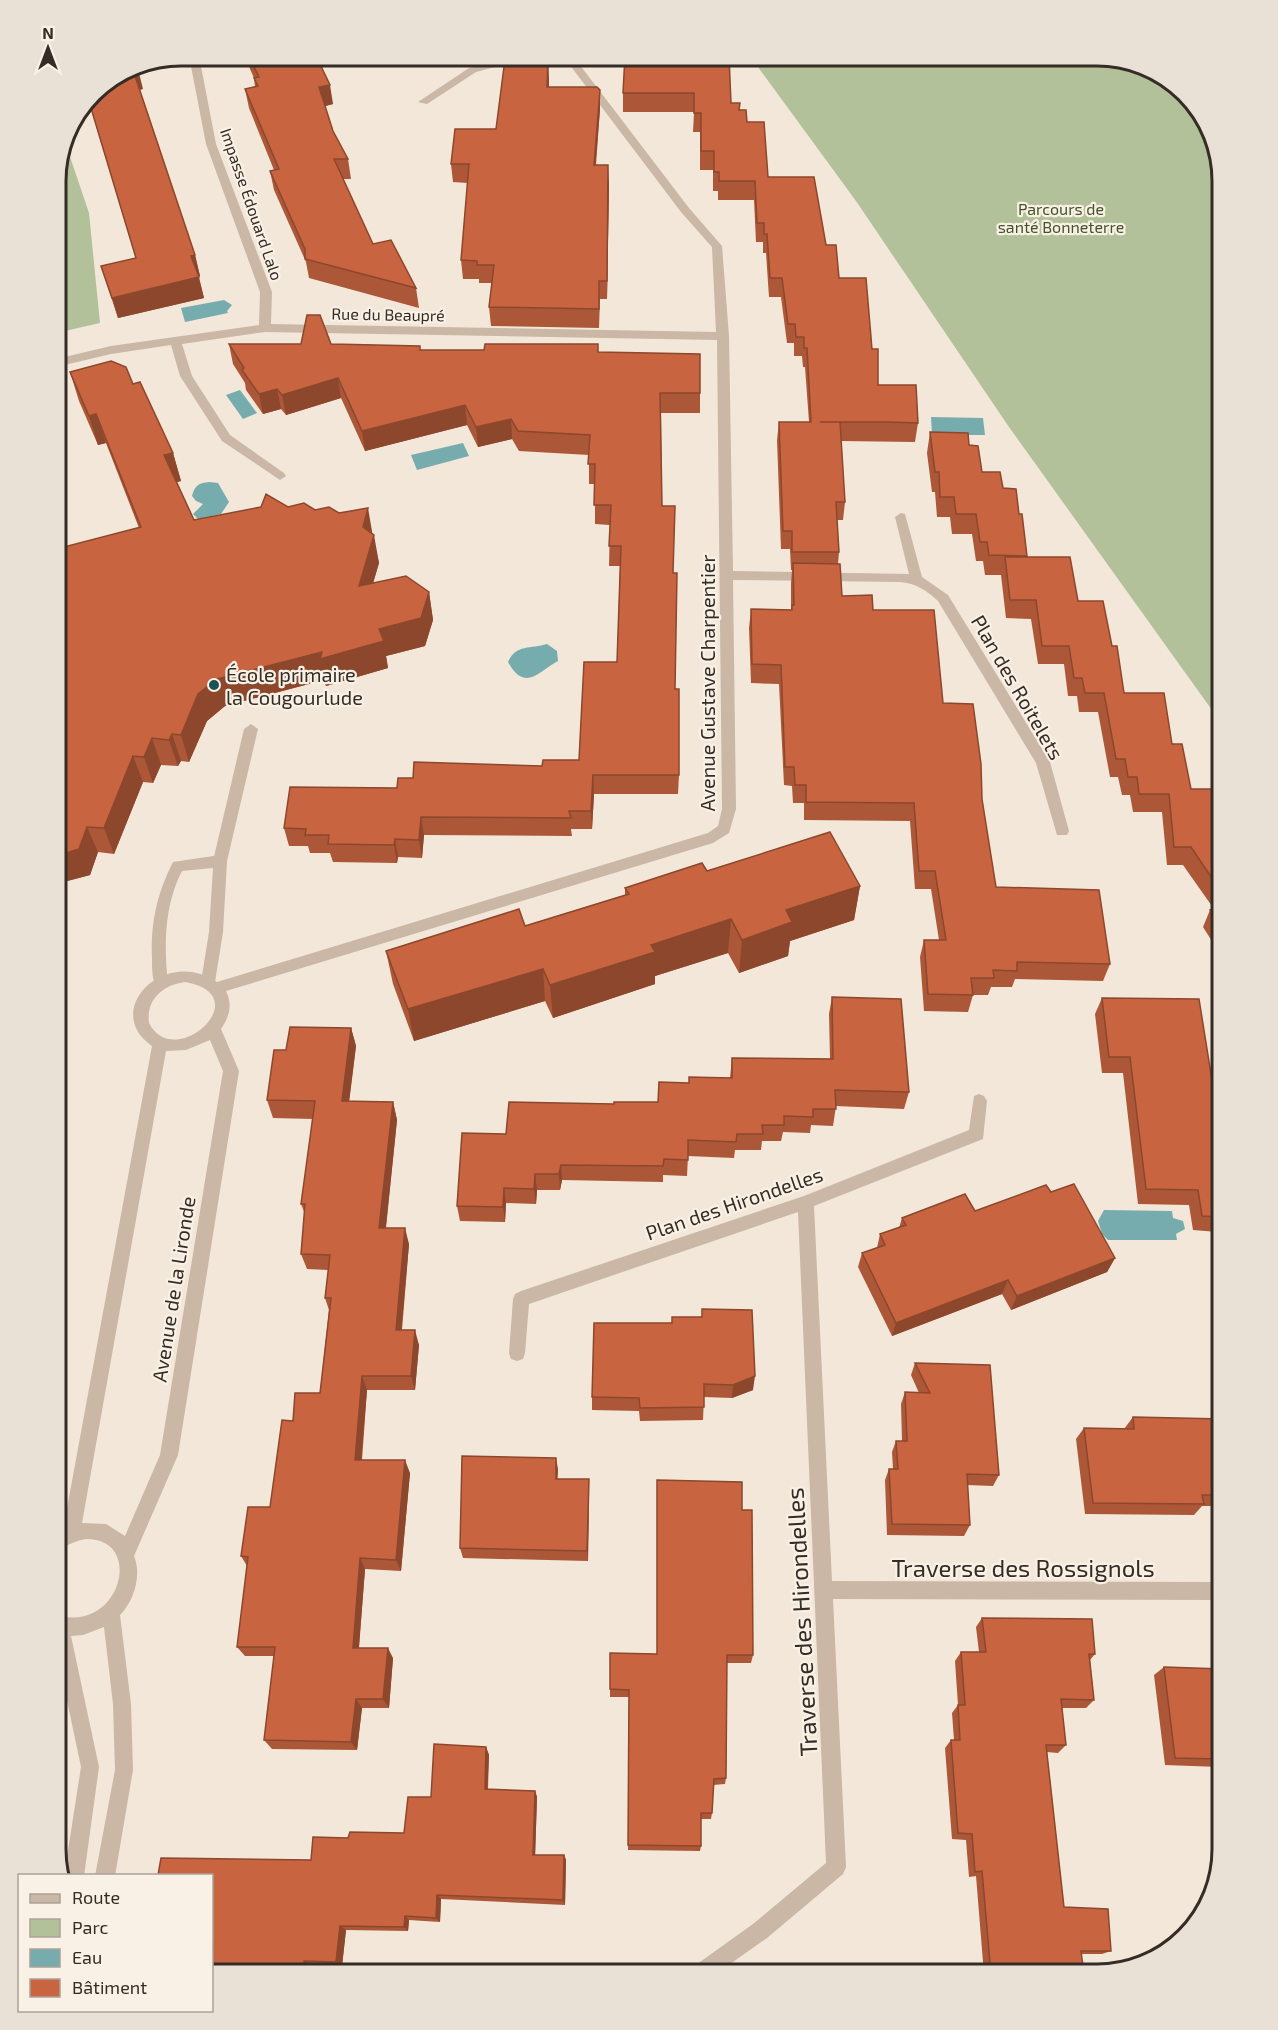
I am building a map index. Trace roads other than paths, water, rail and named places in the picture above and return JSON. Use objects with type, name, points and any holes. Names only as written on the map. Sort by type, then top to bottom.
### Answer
[{"type":"street","name":"Impasse Édouard Lalo","points":[[196,66],[211,144],[266,292],[265,328]]},
{"type":"street","points":[[423,102],[473,70],[490,66]]},
{"type":"street","name":"Avenue Gustave Charpentier","points":[[212,985],[713,837],[724,829],[729,809],[727,575],[723,336],[717,246],[685,210],[576,66]]},
{"type":"street","name":"Rue du Beaupré","points":[[66,361],[111,350],[265,328],[723,336]]},
{"type":"street","points":[[175,340],[186,376],[226,438],[280,476]]},
{"type":"street","points":[[727,575],[916,578],[901,517]]},
{"type":"street","name":"Plan des Roitelets","points":[[916,578],[943,598],[1044,762],[1062,831]]},
{"type":"street","points":[[212,985],[220,861],[251,729]]},
{"type":"street","points":[[160,983],[156,938],[170,880],[178,866],[220,861]]},
{"type":"street","points":[[185,976],[198,977],[212,985],[222,998],[223,1008],[220,1020],[202,1038],[188,1044],[174,1045],[160,1042],[149,1036],[142,1026],[140,1015],[142,1003],[160,983],[185,976]]},
{"type":"street","name":"Avenue de la Lironde","points":[[111,1612],[122,1599],[128,1583],[130,1568],[127,1552],[169,1455],[231,1071],[213,1029]]},
{"type":"street","points":[[66,1521],[160,1042]]},
{"type":"street","name":"Plan des Hirondelles","points":[[517,1353],[521,1299],[806,1202],[977,1134],[979,1101]]},
{"type":"street","name":"Traverse des Hirondelles","points":[[714,1964],[760,1931],[836,1867],[806,1202]]},
{"type":"street","points":[[66,1535],[98,1529],[120,1542],[127,1552]]},
{"type":"street","name":"Traverse des Rossignols","points":[[823,1590],[1212,1592]]},
{"type":"street","points":[[66,1625],[87,1625],[100,1621],[111,1612]]},
{"type":"street","points":[[105,1874],[124,1770],[122,1704],[111,1612]]},
{"type":"street","points":[[66,1660],[90,1767],[74,1874]]},
{"type":"water","points":[[224,300],[232,305],[228,313],[185,322],[181,308]]},
{"type":"water","points":[[240,390],[257,413],[243,419],[226,395]]},
{"type":"water","points":[[931,417],[983,418],[985,435],[932,435]]},
{"type":"water","points":[[463,443],[469,456],[417,470],[411,455]]},
{"type":"water","points":[[209,482],[218,483],[229,502],[221,514],[198,519],[193,514],[203,504],[192,496],[198,485]]},
{"type":"water","points":[[547,644],[557,651],[558,661],[532,677],[520,676],[508,662],[515,652]]},
{"type":"water","points":[[1104,1210],[1172,1211],[1173,1218],[1183,1221],[1185,1229],[1176,1234],[1177,1240],[1108,1240],[1102,1234],[1098,1221]]},
{"type":"place","name":"École primaire la Cougourlude","points":[[214,685]]},
{"type":"park label","name":"Parcours de santé Bonneterre","points":[[1061,217]]}]
